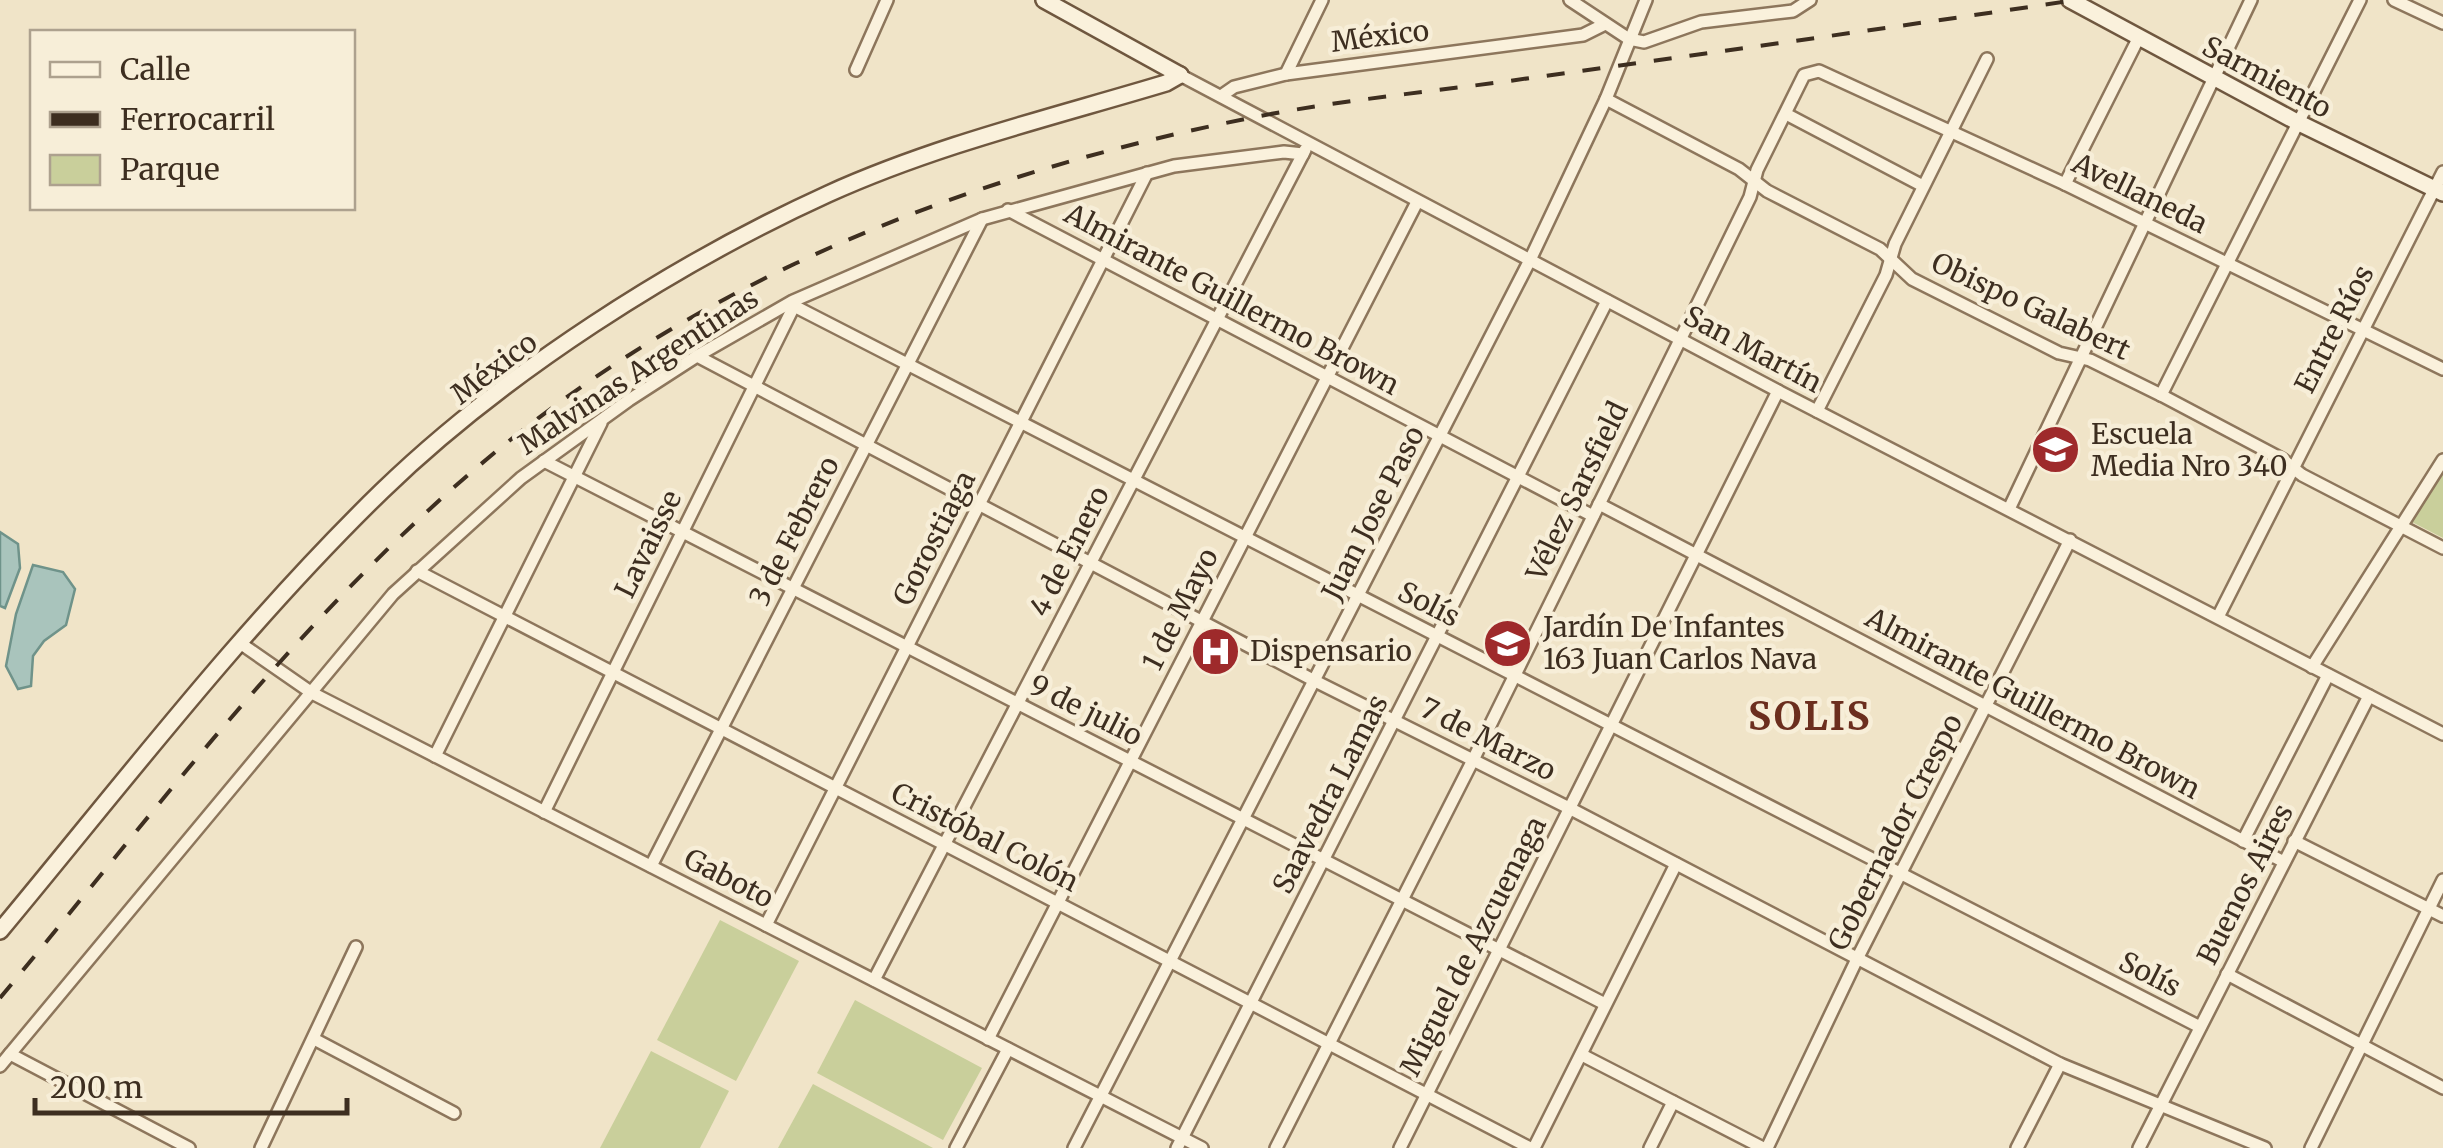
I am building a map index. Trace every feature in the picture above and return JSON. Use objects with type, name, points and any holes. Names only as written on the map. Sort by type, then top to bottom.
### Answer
[{"type":"street","points":[[856,70],[887,0]]},
{"type":"street","name":"San Martín","points":[[1044,0],[1069,6],[1305,149],[1530,260],[2443,734]]},
{"type":"street","points":[[1286,74],[1322,0]]},
{"type":"street","points":[[1570,0],[1629,38],[1650,42],[1701,22],[1792,11],[1810,0]]},
{"type":"street","name":"Juan Jose Paso","points":[[1074,1148],[1530,260],[1606,100],[1646,0]]},
{"type":"street","name":"Sarmiento","points":[[2070,0],[2298,122],[2438,191]]},
{"type":"street","points":[[2009,509],[2251,0]]},
{"type":"street","points":[[2162,395],[2360,0]]},
{"type":"street","points":[[2394,0],[2443,23]]},
{"type":"street","name":"México","points":[[1222,96],[1234,87],[1286,74],[1583,35],[1605,24]]},
{"type":"street","points":[[2065,184],[2139,37]]},
{"type":"street","points":[[1818,410],[1987,59]]},
{"type":"street","name":"Avellaneda","points":[[1812,71],[1819,70],[2065,184],[2443,369]]},
{"type":"street","name":"Vélez Sarsfield","points":[[1276,1148],[1681,338],[1804,75],[1812,71]]},
{"type":"street","name":"México","points":[[0,931],[294,581],[385,488],[472,414],[590,327],[701,258],[827,194],[955,146],[1166,83],[1180,74]]},
{"type":"street","name":"Obispo Galabert","points":[[1606,100],[1880,249],[1912,279],[2060,353],[2090,360],[2162,395],[2302,475],[2443,548]]},
{"type":"street","points":[[1786,114],[1923,186]]},
{"type":"street","name":"Malvinas Argentinas","points":[[0,1066],[359,632],[416,571],[544,460],[602,419],[697,356],[795,304],[982,218],[1147,173],[1305,149]]},
{"type":"street","name":"4 de Enero","points":[[874,980],[1305,149]]},
{"type":"street","name":"Entre Ríos","points":[[2218,618],[2362,328],[2438,191],[2443,172]]},
{"type":"street","name":"Gorostiaga","points":[[766,925],[1147,173]]},
{"type":"street","name":"1 de Mayo","points":[[988,1039],[1417,202]]},
{"type":"street","name":"Almirante Guillermo Brown","points":[[1008,210],[1593,516]]},
{"type":"street","name":"3 de Febrero","points":[[651,866],[982,218]]},
{"type":"street","name":"Saavedra Lamas","points":[[1180,1143],[1607,302]]},
{"type":"street","name":"Solís","points":[[795,304],[2200,1027]]},
{"type":"street","name":"Lavaisse","points":[[544,812],[795,304]]},
{"type":"street","name":"7 de Marzo","points":[[697,356],[1315,681],[1571,809],[2060,1064],[2265,1148]]},
{"type":"street","name":"Miguel de Azcuenaga","points":[[1400,1148],[1778,391]]},
{"type":"street","points":[[434,756],[602,419]]},
{"type":"street","name":"9 de julio","points":[[544,460],[1606,1004]]},
{"type":"street","points":[[2312,667],[2443,460]]},
{"type":"street","name":"Almirante Guillermo Brown","points":[[1599,504],[2284,862]]},
{"type":"street","name":"Gobernador Crespo","points":[[1765,1148],[2070,540]]},
{"type":"street","name":"Cristóbal Colón","points":[[416,571],[1532,1148]]},
{"type":"street","name":"Gaboto","points":[[240,643],[312,692],[1101,1096],[1180,1143],[1202,1148]]},
{"type":"street","points":[[2244,841],[2328,675]]},
{"type":"street","name":"Buenos Aires","points":[[2139,1148],[2368,696]]},
{"type":"street","points":[[2294,841],[2443,916]]},
{"type":"street","points":[[1532,1148],[1676,864]]},
{"type":"street","points":[[2311,1148],[2443,880]]},
{"type":"street","points":[[260,1148],[356,947]]},
{"type":"street","name":"Solís","points":[[2227,974],[2443,1088]]},
{"type":"street","points":[[314,1039],[454,1113]]},
{"type":"street","points":[[956,1148],[1008,1049]]},
{"type":"street","points":[[10,1054],[189,1148]]},
{"type":"street","points":[[1582,1055],[1765,1148]]},
{"type":"street","points":[[2017,1148],[2060,1064]]},
{"type":"street","points":[[1650,1148],[1672,1102]]},
{"type":"green space","points":[[2443,474],[2443,538],[2412,522]]},
{"type":"green space","points":[[720,920],[799,961],[736,1081],[657,1040]]},
{"type":"green space","points":[[855,1000],[982,1068],[943,1140],[817,1073]]},
{"type":"green space","points":[[651,1051],[729,1091],[700,1148],[600,1148]]},
{"type":"green space","points":[[813,1084],[933,1148],[778,1148]]},
{"type":"water","points":[[0,532],[18,544],[20,568],[5,608],[0,606]]},
{"type":"water","points":[[33,565],[63,572],[75,589],[66,625],[44,641],[33,656],[31,686],[18,689],[6,666],[16,614]]},
{"type":"railway","points":[[0,998],[301,638],[433,506],[504,445],[587,383],[674,328],[764,279],[857,236],[952,199],[1149,140],[1250,118],[2076,0]]},
{"type":"place","name":"Escuela Media Nro 340","points":[[2056,450]]},
{"type":"place","name":"Jardín De Infantes 163 Juan Carlos Nava","points":[[1508,643]]},
{"type":"place","name":"Dispensario","points":[[1215,651]]},
{"type":"district","name":"SOLIS","points":[[1810,716]]}]
